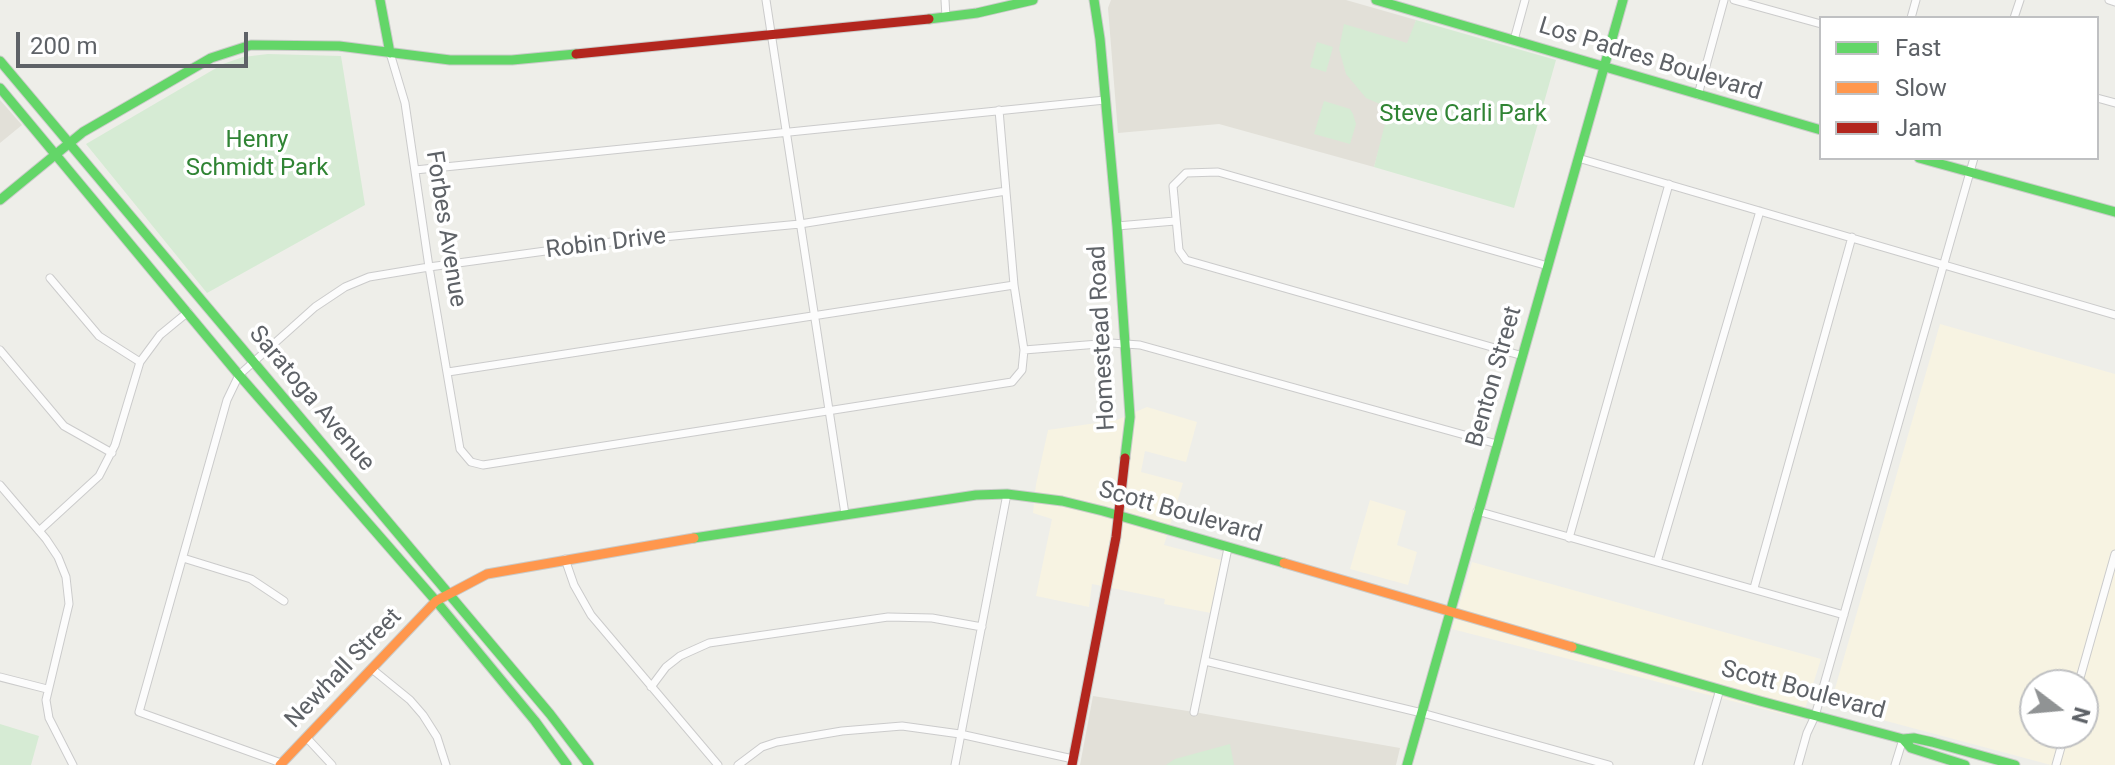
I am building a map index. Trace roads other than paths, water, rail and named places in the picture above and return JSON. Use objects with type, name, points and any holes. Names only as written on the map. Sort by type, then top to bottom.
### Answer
[{"type":"main road","name":"Forbes Avenue","points":[[380,0],[390,53]]},
{"type":"main road","points":[[0,200],[69,142],[192,69],[241,47],[322,45],[450,60],[512,60],[946,17],[1033,0]]},
{"type":"main road","name":"Homestead Road","points":[[1072,762],[1118,515],[1130,426],[1127,344],[1094,0]]},
{"type":"main road","name":"Los Padres Boulevard","points":[[1376,0],[1819,129]]},
{"type":"main road","name":"Benton Street","points":[[1407,765],[1623,0]]},
{"type":"main road","name":"Saratoga Avenue","points":[[0,61],[550,714],[589,765]]},
{"type":"main road","name":"Saratoga Avenue","points":[[0,88],[239,375],[436,601],[567,764]]},
{"type":"main road","points":[[1926,160],[2115,212]]},
{"type":"main road","name":"Scott Boulevard","points":[[436,601],[487,574],[565,559],[845,514],[976,495],[1007,494],[1062,501],[1118,515],[1815,716],[1903,739],[1932,742],[2015,765]]},
{"type":"main road","name":"Newhall Street","points":[[281,764],[436,601]]},
{"type":"main road","name":"Scott Boulevard","points":[[1903,739],[1911,748],[1965,765]]},
{"type":"street","points":[[766,0],[845,514]]},
{"type":"street","points":[[945,0],[946,17]]},
{"type":"street","points":[[1514,40],[1525,0]]},
{"type":"street","points":[[1698,95],[1724,0]]},
{"type":"street","points":[[1734,0],[1819,23]]},
{"type":"street","points":[[2109,0],[2115,2]]},
{"type":"street","name":"Forbes Avenue","points":[[390,53],[405,103],[460,449],[471,462],[483,465],[830,412]]},
{"type":"street","points":[[415,170],[1105,100]]},
{"type":"street","points":[[830,412],[1005,385],[1018,378],[1024,350],[1014,285],[999,110]]},
{"type":"street","points":[[1578,158],[2115,315]]},
{"type":"street","points":[[1798,765],[1815,716],[1973,160]]},
{"type":"street","points":[[1523,356],[1192,262],[1179,250],[1173,186],[1179,177],[1193,172],[1218,172],[1548,266]]},
{"type":"street","points":[[1569,538],[1669,184]]},
{"type":"street","name":"Robin Drive","points":[[239,375],[315,307],[345,287],[369,277],[611,242],[800,224],[1006,191]]},
{"type":"street","points":[[1657,562],[1760,211]]},
{"type":"street","points":[[1117,226],[1175,221]]},
{"type":"street","points":[[1754,588],[1852,237]]},
{"type":"street","points":[[50,278],[99,336],[140,362]]},
{"type":"street","points":[[448,372],[1014,285]]},
{"type":"street","points":[[39,531],[99,476],[112,453],[140,362],[160,335],[188,312]]},
{"type":"street","points":[[1024,350],[1127,344],[1151,348],[1497,444]]},
{"type":"street","points":[[0,350],[64,426],[112,453]]},
{"type":"street","points":[[239,375],[227,400],[139,712],[281,764]]},
{"type":"street","points":[[0,485],[39,531],[66,577],[69,604],[46,700],[49,718],[73,765]]},
{"type":"street","points":[[955,765],[1007,494]]},
{"type":"street","points":[[1477,511],[1844,615]]},
{"type":"street","points":[[1194,712],[1228,548]]},
{"type":"street","points":[[2083,669],[2115,554]]},
{"type":"street","points":[[183,558],[251,579],[284,601]]},
{"type":"street","points":[[565,559],[591,615],[718,765]]},
{"type":"street","points":[[651,687],[666,667],[680,656],[709,643],[888,617],[932,618],[982,627]]},
{"type":"street","points":[[1205,661],[1422,713],[1605,764]]},
{"type":"street","points":[[372,669],[410,700],[423,715],[437,737],[446,765]]},
{"type":"street","points":[[0,677],[47,689]]},
{"type":"street","points":[[1698,765],[1720,689]]},
{"type":"street","points":[[738,765],[762,747],[777,742],[842,731],[902,726],[960,734],[1072,762]]},
{"type":"street","points":[[306,737],[332,765]]},
{"type":"street","points":[[1895,765],[1903,739]]},
{"type":"park label","name":"Steve Carli Park","points":[[1463,115]]},
{"type":"park label","name":"Henry Schmidt Park","points":[[257,155]]}]
